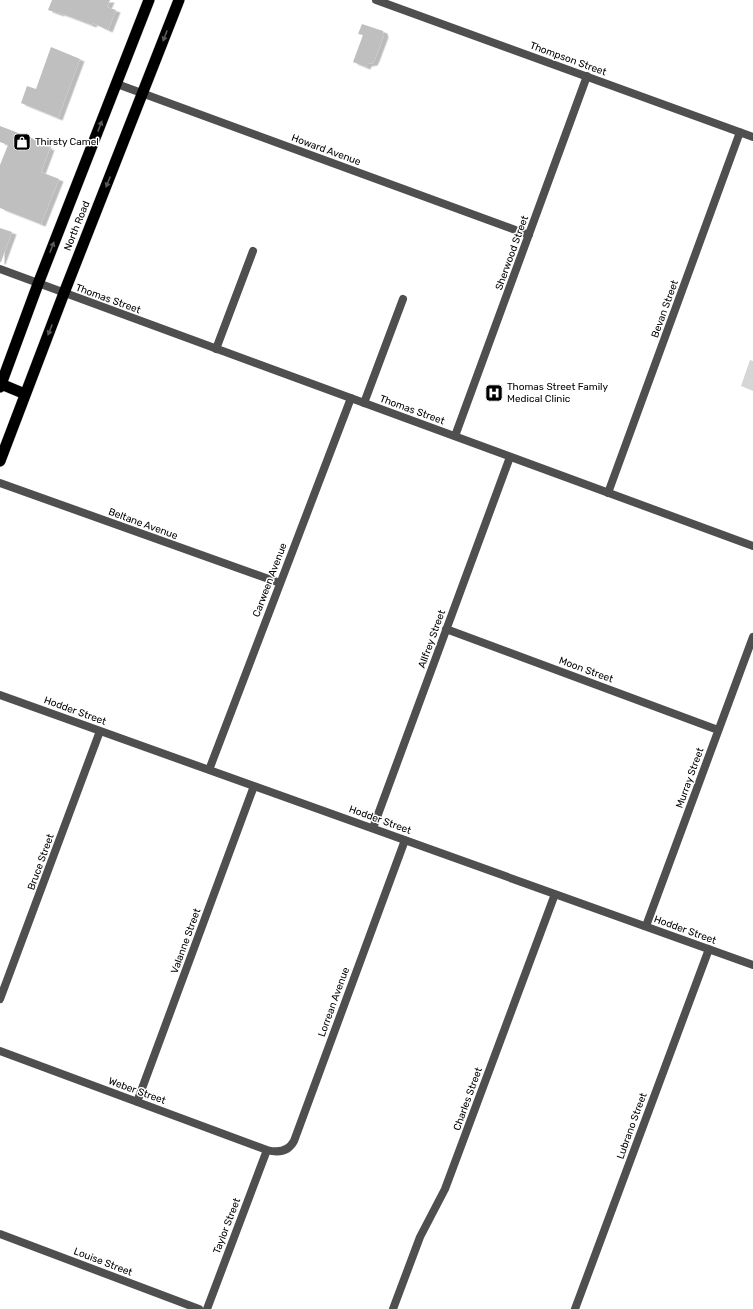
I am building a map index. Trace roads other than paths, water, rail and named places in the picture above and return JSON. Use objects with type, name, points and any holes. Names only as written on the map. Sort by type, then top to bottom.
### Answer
[{"type":"highway","name":"North Road","points":[[0,386],[38,284],[149,0]]},
{"type":"highway","name":"North Road","points":[[0,461],[179,0]]},
{"type":"highway","points":[[0,386],[25,394]]},
{"type":"street","name":"Thompson Street","points":[[376,0],[753,137]]},
{"type":"street","name":"Sherwood Street","points":[[455,436],[587,76]]},
{"type":"street","name":"Howard Avenue","points":[[117,84],[529,235]]},
{"type":"street","name":"Bevan Street","points":[[608,493],[740,132]]},
{"type":"street","points":[[216,349],[253,251]]},
{"type":"street","name":"Thomas Street","points":[[0,269],[753,546]]},
{"type":"street","points":[[364,403],[403,299]]},
{"type":"street","name":"Carween Avenue","points":[[209,770],[351,398]]},
{"type":"street","name":"Allfrey Street","points":[[373,828],[510,457]]},
{"type":"street","name":"Beltane Avenue","points":[[0,483],[280,583]]},
{"type":"street","name":"Moon Street","points":[[446,629],[718,730]]},
{"type":"street","name":"Murray Street","points":[[646,926],[753,637]]},
{"type":"street","name":"Hodder Street","points":[[0,695],[753,965]]},
{"type":"street","name":"Bruce Street","points":[[0,1000],[100,731]]},
{"type":"street","name":"Valanne Street","points":[[137,1102],[254,786]]},
{"type":"street","name":"Lorrean Avenue","points":[[267,1150],[280,1152],[290,1147],[294,1141],[405,840]]},
{"type":"street","name":"Charles Street","points":[[393,1309],[420,1238],[445,1189],[555,894]]},
{"type":"street","name":"Lubrano Street","points":[[575,1309],[709,949]]},
{"type":"street","name":"Weber Street","points":[[0,1051],[267,1150]]},
{"type":"street","name":"Taylor Street","points":[[207,1309],[267,1150]]},
{"type":"street","name":"Louise Street","points":[[0,1234],[199,1309]]},
{"type":"place","name":"Thirsty Camel","points":[[22,142]]},
{"type":"place","name":"Thomas Street Family Medical Clinic","points":[[494,393]]}]
